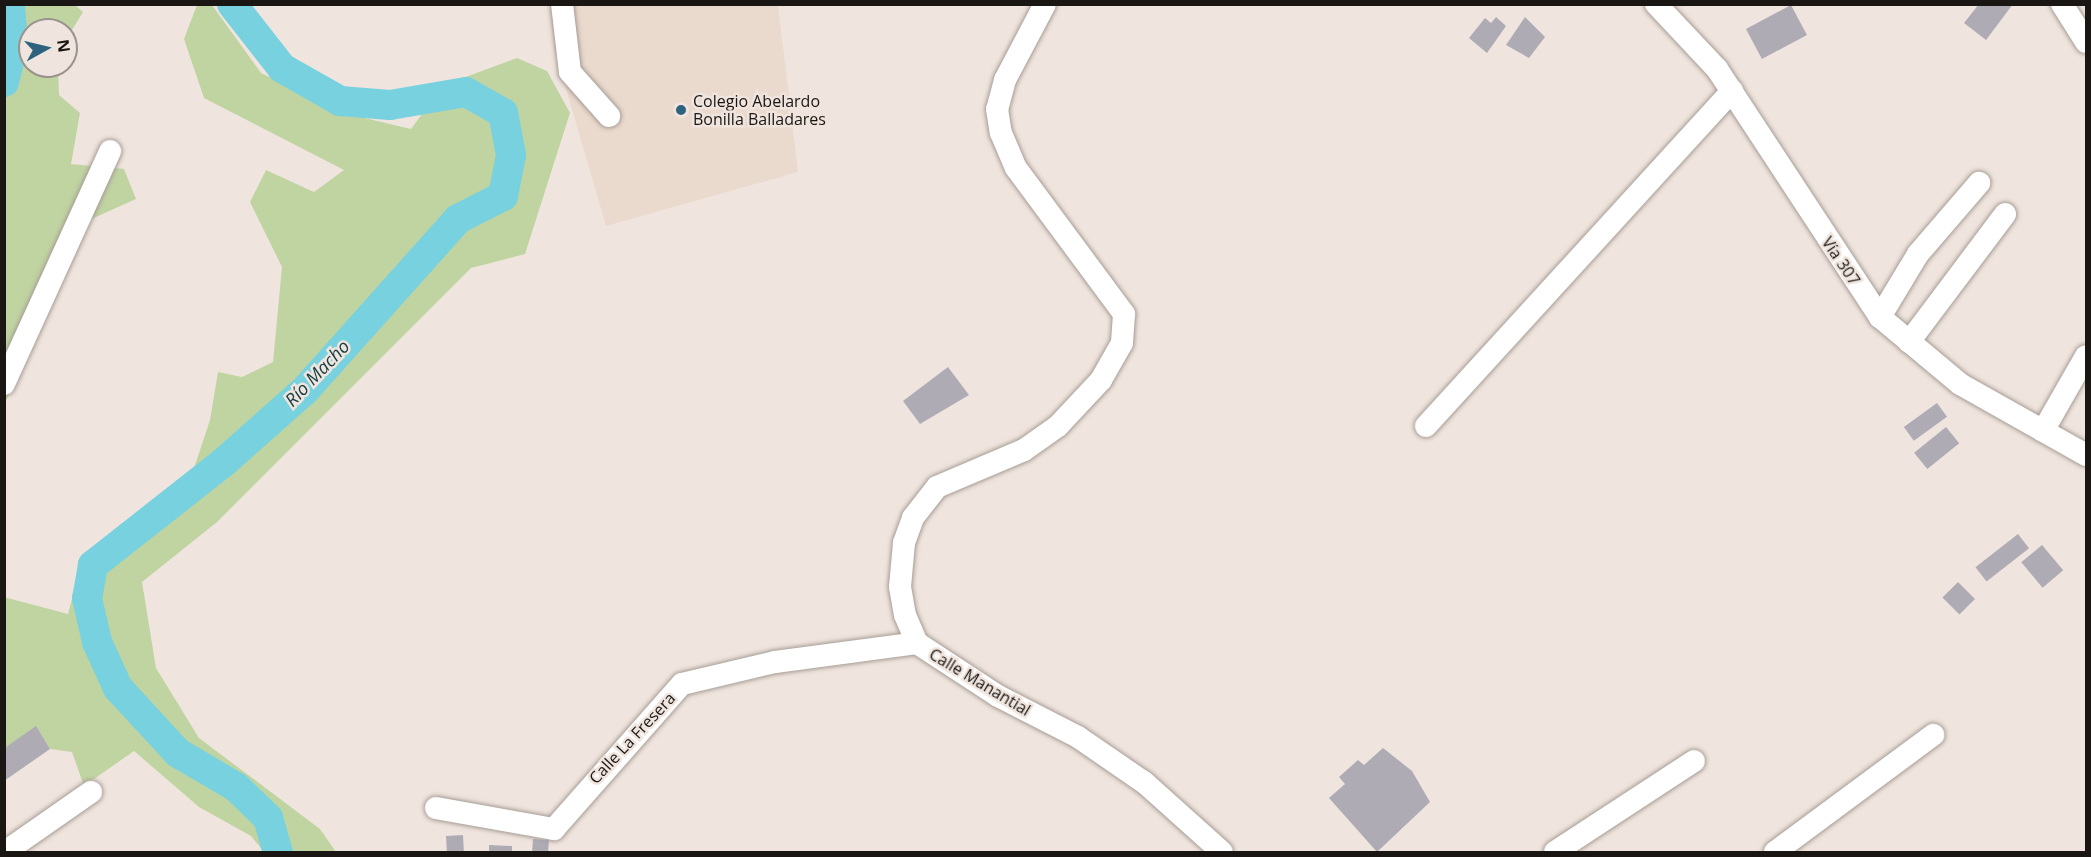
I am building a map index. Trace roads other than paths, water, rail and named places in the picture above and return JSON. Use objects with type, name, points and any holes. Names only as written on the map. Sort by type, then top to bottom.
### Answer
[{"type":"street","points":[[562,4],[570,72],[609,116]]},
{"type":"street","name":"Calle Manantial","points":[[1045,4],[1005,80],[997,109],[1001,133],[1016,168],[1124,314],[1125,329],[1101,380],[1058,426],[1024,450],[937,487],[913,518],[904,543],[900,587],[917,643],[998,696],[1078,736],[1145,783],[1222,852]]},
{"type":"street","name":"Vía 307","points":[[1656,4],[1732,91],[1880,317],[1960,384],[2086,454]]},
{"type":"street","points":[[2062,4],[2086,42]]},
{"type":"street","points":[[1426,426],[1732,91]]},
{"type":"street","points":[[4,384],[110,151]]},
{"type":"street","points":[[1880,317],[1918,254],[1979,183]]},
{"type":"street","points":[[1909,342],[2005,213]]},
{"type":"street","points":[[2043,431],[2086,356]]},
{"type":"street","name":"Calle La Fresera","points":[[436,808],[554,829],[682,684],[775,662],[917,643]]},
{"type":"street","points":[[1774,852],[1933,735]]},
{"type":"street","points":[[1555,852],[1694,761]]},
{"type":"street","points":[[4,852],[92,792]]},
{"type":"waterway","points":[[4,82],[13,47],[10,4]]},
{"type":"waterway","name":"Río Macho","points":[[232,4],[282,68],[340,101],[390,105],[466,92],[503,113],[511,155],[503,196],[458,219],[304,391],[224,462],[93,565],[87,598],[97,642],[118,688],[178,753],[236,787],[268,818],[278,852]]},
{"type":"place","name":"Colegio Abelardo Bonilla Balladares","points":[[681,110]]}]
